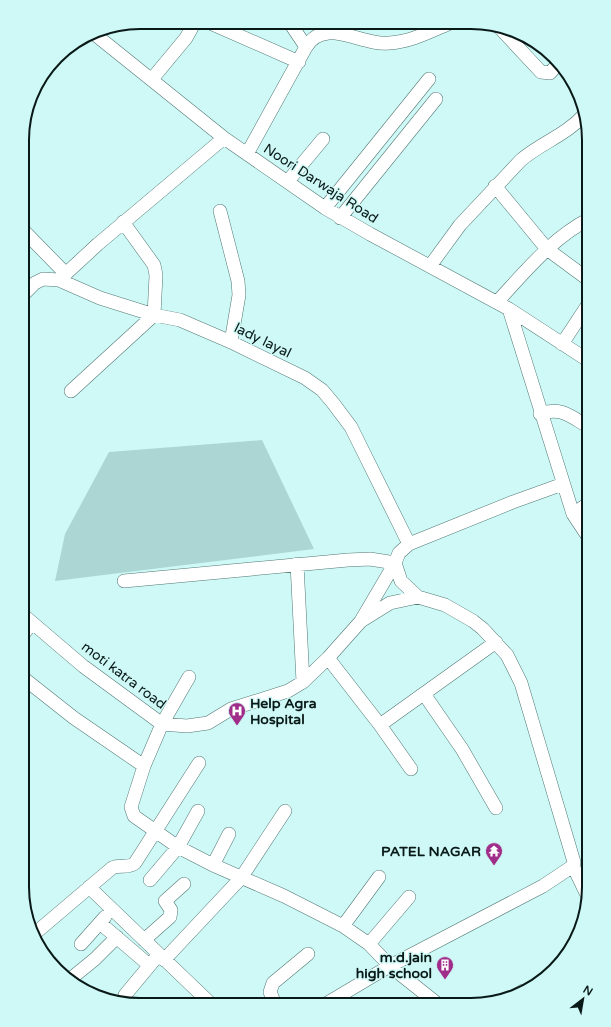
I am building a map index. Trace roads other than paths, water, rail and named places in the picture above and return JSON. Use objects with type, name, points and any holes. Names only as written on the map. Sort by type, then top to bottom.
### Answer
[{"type":"street","points":[[152,79],[186,38],[191,29]]},
{"type":"street","points":[[237,29],[299,62]]},
{"type":"street","points":[[294,29],[306,48]]},
{"type":"street","points":[[247,154],[310,41],[326,32],[337,33],[376,43],[388,44],[407,40],[435,29]]},
{"type":"street","points":[[506,35],[541,72],[550,73],[555,67]]},
{"type":"street","name":"Noori Darwaja Road","points":[[99,37],[224,138],[340,218],[497,302],[582,357]]},
{"type":"street","points":[[325,208],[429,79]]},
{"type":"street","points":[[340,218],[436,99]]},
{"type":"street","points":[[430,266],[460,225],[496,186],[532,151],[568,131],[580,119]]},
{"type":"street","points":[[29,237],[63,277],[123,222],[224,138]]},
{"type":"street","points":[[288,181],[322,139]]},
{"type":"street","points":[[496,186],[547,249],[582,275]]},
{"type":"street","points":[[220,211],[238,288],[238,310],[231,342]]},
{"type":"street","points":[[71,391],[154,315],[156,275],[154,265],[123,222]]},
{"type":"street","points":[[497,302],[547,249],[569,230],[582,223]]},
{"type":"street","name":"lady layal","points":[[29,289],[35,283],[44,279],[63,277],[89,294],[154,315],[180,320],[231,342],[305,378],[334,403],[351,427],[409,544]]},
{"type":"street","points":[[509,309],[540,414],[573,514],[582,528]]},
{"type":"street","points":[[562,344],[582,314]]},
{"type":"street","points":[[540,414],[551,410],[559,411],[582,423]]},
{"type":"street","points":[[361,621],[395,563],[399,553],[409,544],[513,502],[563,484]]},
{"type":"street","points":[[573,514],[582,508]]},
{"type":"street","points":[[124,581],[297,564],[370,559],[395,563]]},
{"type":"street","points":[[395,563],[401,581],[418,597],[445,606],[474,621],[507,655],[521,683],[574,862],[573,866],[582,885]]},
{"type":"street","points":[[297,564],[303,682]]},
{"type":"street","name":"moti katra road","points":[[29,620],[83,666],[162,724],[187,726],[208,723],[231,709],[273,697],[303,682],[328,658],[361,621],[390,603],[418,597]]},
{"type":"street","points":[[29,627],[32,623]]},
{"type":"street","points":[[380,725],[496,642]]},
{"type":"street","points":[[328,658],[380,725],[411,769]]},
{"type":"street","points":[[189,677],[162,724],[144,766],[131,807],[134,816],[178,847],[213,865],[284,896],[343,926],[369,944],[390,966],[430,998]]},
{"type":"street","points":[[29,683],[74,718],[144,766]]},
{"type":"street","points":[[424,694],[462,749],[496,808]]},
{"type":"street","points":[[38,932],[88,887],[117,866],[129,866],[135,863],[199,763]]},
{"type":"street","points":[[150,880],[178,847],[198,811]]},
{"type":"street","points":[[125,997],[125,994],[149,965],[161,957],[242,878],[286,811]]},
{"type":"street","points":[[213,865],[229,834]]},
{"type":"street","points":[[336,998],[390,966],[543,886],[573,866]]},
{"type":"street","points":[[343,926],[379,877]]},
{"type":"street","points":[[144,940],[170,917],[171,910],[166,901],[184,884]]},
{"type":"street","points":[[88,887],[205,998]]},
{"type":"street","points":[[369,944],[408,897]]},
{"type":"street","points":[[81,944],[112,910]]},
{"type":"street","points":[[100,923],[149,965]]},
{"type":"street","points":[[74,976],[95,959],[117,937]]},
{"type":"street","points":[[272,998],[270,992],[272,983],[308,954]]},
{"type":"place","name":"Help Agra Hospital","points":[[237,726]]},
{"type":"place","name":"PATEL NAGAR","points":[[494,866]]},
{"type":"place","name":"m.d.jain high school","points":[[445,980]]}]
